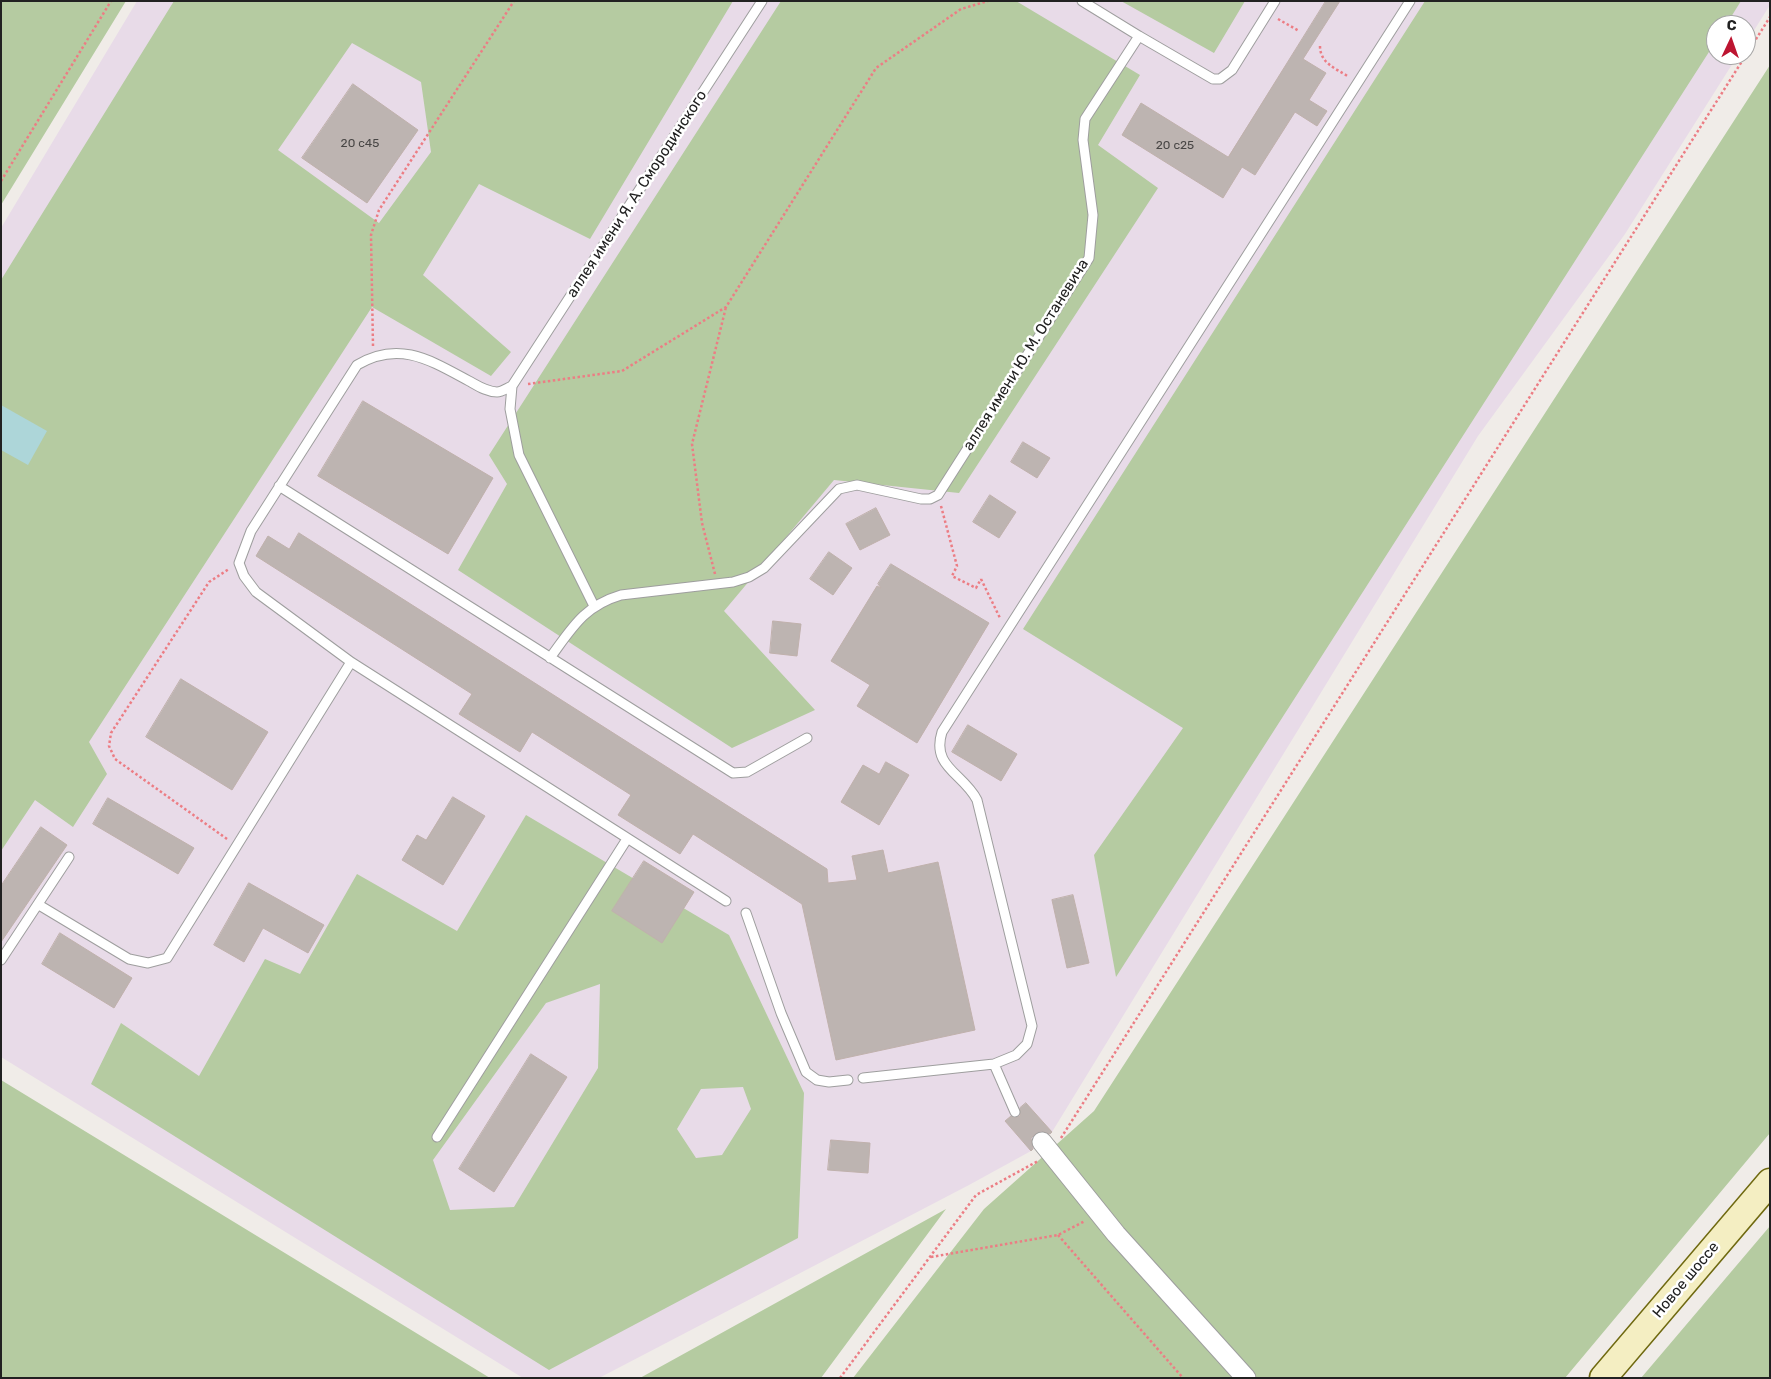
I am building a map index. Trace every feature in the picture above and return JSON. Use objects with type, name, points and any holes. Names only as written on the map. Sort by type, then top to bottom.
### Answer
[{"type":"main road","name":"Новое шоссе","points":[[1603,1378],[1770,1182]]},
{"type":"street","points":[[1047,1147],[1099,1213],[1246,1378]]},
{"type":"lane","name":"аллея имени Я. А. Смородинского","points":[[512,386],[762,1]]},
{"type":"lane","points":[[1082,1],[1213,79],[1220,79],[1232,70],[1275,1]]},
{"type":"lane","points":[[863,1078],[994,1064],[1016,1055],[1027,1044],[1032,1026],[976,800],[971,788],[944,761],[938,746],[942,732],[1008,632],[1410,1]]},
{"type":"lane","name":"аллея имени Ю. М. Останевича","points":[[938,495],[1089,258],[1093,215],[1083,140],[1085,119],[1139,36]]},
{"type":"lane","points":[[594,606],[519,454],[510,409],[512,386],[499,392],[487,391],[426,357],[394,353],[373,356],[357,365],[251,531],[239,563],[244,576],[256,592],[351,662],[726,901]]},
{"type":"lane","points":[[550,658],[580,618],[594,606],[621,595],[717,584],[749,577],[764,568],[839,489],[857,485],[921,499],[930,499],[938,495]]},
{"type":"lane","points":[[279,486],[732,773],[747,772],[806,738]]},
{"type":"lane","points":[[39,905],[128,959],[148,964],[167,958],[351,662]]},
{"type":"lane","points":[[438,1137],[627,839]]},
{"type":"lane","points":[[1,960],[69,857]]},
{"type":"lane","points":[[746,913],[781,1013],[806,1072],[817,1080],[828,1082],[848,1080]]},
{"type":"lane","points":[[994,1064],[1016,1112]]},
{"type":"path","points":[[1,181],[111,1]]},
{"type":"path","points":[[373,356],[371,235],[379,210],[514,1]]},
{"type":"path","points":[[717,584],[702,523],[692,444],[726,306],[876,68],[960,9],[988,1]]},
{"type":"path","points":[[1268,14],[1299,31]]},
{"type":"path","points":[[840,1378],[976,1195],[1047,1147],[1770,17]]},
{"type":"path","points":[[1320,46],[1320,55],[1326,63],[1359,83]]},
{"type":"path","points":[[512,386],[622,371],[726,306]]},
{"type":"path","points":[[938,495],[957,566],[952,576],[976,588],[981,579],[1008,632]]},
{"type":"path","points":[[237,846],[115,760],[109,746],[111,732],[209,582],[239,563]]},
{"type":"path","points":[[929,1257],[1058,1235],[1099,1213]]},
{"type":"path","points":[[1058,1235],[1183,1378]]},
{"type":"shaded area","points":[[137,1],[1770,1],[1770,5],[1756,27],[1756,15],[1706,15],[1706,65],[1732,65],[1625,234],[1478,436],[1052,1132],[1031,1151],[969,1185],[599,1378],[523,1378],[1,1057],[1,228]]},
{"type":"green space","points":[[1,1],[126,1],[1,205]]},
{"type":"green space","points":[[174,1],[733,1],[590,239],[479,184],[423,275],[511,352],[491,376],[372,307],[89,742],[107,774],[73,827],[35,800],[1,851],[1,280]],"holes":[[[352,43],[421,82],[431,152],[379,223],[278,150]]]},
{"type":"green space","points":[[781,1],[1016,1],[1140,75],[1098,145],[1158,188],[959,493],[834,480],[724,611],[815,710],[732,748],[458,570],[507,484],[489,455]]},
{"type":"green space","points":[[1121,1],[1245,1],[1214,53]]},
{"type":"green space","points":[[1425,1],[1741,1],[1732,15],[1706,15],[1706,57],[1116,977],[1094,855],[1183,728],[1023,629]]},
{"type":"green space","points":[[1770,65],[1770,1133],[1565,1378],[853,1378],[984,1209],[1094,1111]]},
{"type":"green space","points":[[526,815],[729,935],[804,1093],[798,1238],[549,1370],[91,1084],[121,1023],[199,1076],[265,959],[300,974],[357,874],[457,931]],"holes":[[[600,984],[598,1068],[514,1207],[450,1210],[433,1160],[546,1003]],[[743,1087],[751,1109],[722,1155],[696,1158],[677,1129],[701,1089]]]},
{"type":"green space","points":[[1,1080],[490,1378],[1,1378]]},
{"type":"green space","points":[[946,1209],[821,1378],[640,1378]]},
{"type":"green space","points":[[1770,1226],[1770,1378],[1641,1378]]},
{"type":"water","points":[[1,405],[47,431],[28,465],[1,450]]},
{"type":"building","points":[[1326,1],[1340,1],[1303,59],[1326,73],[1309,100],[1327,111],[1317,126],[1295,112],[1255,175],[1242,167],[1223,198],[1122,135],[1141,103],[1228,157]]},
{"type":"building","points":[[353,84],[418,130],[367,203],[302,158]]},
{"type":"building","points":[[363,401],[493,478],[448,554],[318,476]]},
{"type":"building","points":[[1023,442],[1050,458],[1037,478],[1011,462]]},
{"type":"building","points":[[990,495],[1016,512],[999,538],[973,522]]},
{"type":"building","points":[[876,508],[890,535],[860,550],[846,524]]},
{"type":"building","points":[[299,533],[827,869],[828,883],[857,880],[852,856],[883,850],[888,873],[938,862],[975,1030],[836,1060],[802,904],[693,834],[680,854],[618,815],[631,795],[532,732],[520,752],[459,714],[472,694],[256,556],[268,536],[289,549]]},
{"type":"building","points":[[829,552],[852,568],[833,595],[810,579]]},
{"type":"building","points":[[891,564],[989,623],[917,743],[857,706],[870,685],[831,661],[877,586],[881,588],[878,584]]},
{"type":"building","points":[[773,621],[801,624],[797,656],[770,653]]},
{"type":"building","points":[[181,679],[268,732],[232,790],[146,737]]},
{"type":"building","points":[[968,725],[1017,754],[1001,781],[952,752]]},
{"type":"building","points":[[886,762],[909,775],[879,825],[841,802],[863,765],[879,774]]},
{"type":"building","points":[[453,797],[485,816],[443,885],[402,860],[417,835],[426,840]]},
{"type":"building","points":[[108,798],[194,848],[178,874],[93,824]]},
{"type":"building","points":[[41,827],[67,845],[1,942],[1,886]]},
{"type":"building","points":[[644,861],[694,892],[662,943],[612,911]]},
{"type":"building","points":[[249,883],[324,925],[308,953],[263,928],[244,962],[214,945]]},
{"type":"building","points":[[1073,895],[1089,963],[1067,968],[1052,900]]},
{"type":"building","points":[[60,933],[132,978],[114,1008],[42,964]]},
{"type":"building","points":[[531,1054],[567,1077],[494,1192],[459,1169]]},
{"type":"building","points":[[1026,1103],[1052,1132],[1050,1134],[1041,1131],[1035,1134],[1031,1138],[1033,1149],[1031,1151],[1005,1121],[1011,1116],[1015,1118],[1020,1116],[1020,1108]]},
{"type":"building","points":[[831,1140],[870,1143],[868,1173],[828,1170]]}]
